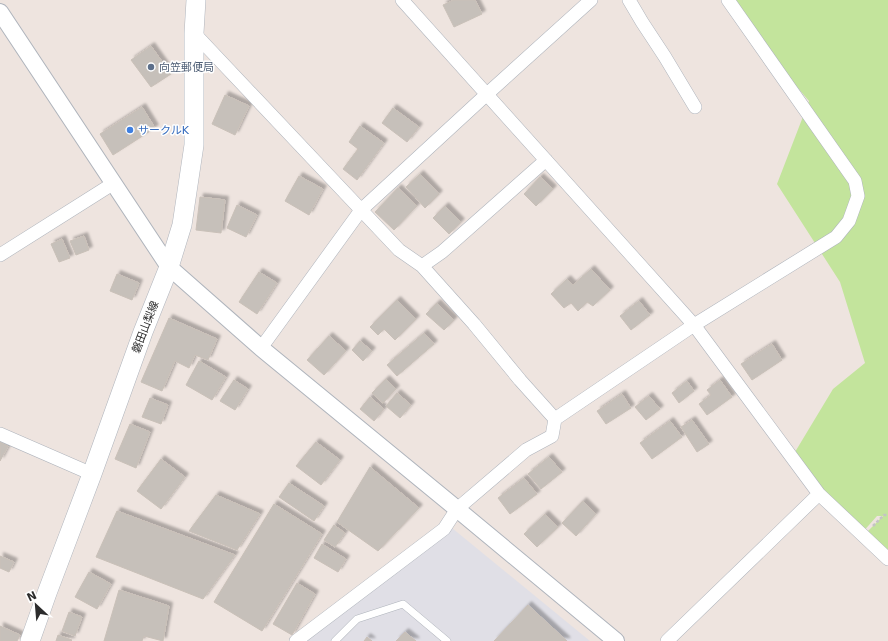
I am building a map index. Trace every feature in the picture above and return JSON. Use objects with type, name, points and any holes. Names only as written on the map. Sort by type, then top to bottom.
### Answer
[{"type":"main road","name":"磐田山梨線","points":[[30,641],[143,332],[169,266],[182,225],[194,145],[194,33],[196,0]]},
{"type":"street","points":[[402,0],[694,325],[819,494],[888,559]]},
{"type":"street","points":[[261,348],[361,210],[486,94],[591,0]]},
{"type":"street","points":[[629,0],[695,107]]},
{"type":"street","points":[[296,641],[444,529],[457,509],[526,450],[552,436],[555,419],[694,325],[836,237],[849,221],[858,196],[855,181],[728,0]]},
{"type":"street","points":[[0,12],[169,266],[261,348],[616,641]]},
{"type":"street","points":[[194,33],[398,250],[422,266],[555,419]]},
{"type":"street","points":[[422,266],[442,252],[546,160]]},
{"type":"street","points":[[0,255],[114,183]]},
{"type":"street","points":[[0,434],[92,474]]},
{"type":"street","points":[[667,641],[819,494]]},
{"type":"lane","points":[[335,641],[357,619],[403,604],[447,641]]},
{"type":"path","points":[[863,536],[884,515],[888,515]]},
{"type":"shaded area","points":[[452,528],[590,641],[298,641]]},
{"type":"green space","points":[[728,0],[888,0],[888,559],[863,536],[883,516],[877,516],[861,534],[792,457],[833,389],[865,363],[840,282],[777,184],[809,101],[756,39]]},
{"type":"building","points":[[454,0],[475,0],[482,14],[454,27],[443,5]]},
{"type":"building","name":"向笠郵便局","points":[[151,46],[171,74],[151,87],[131,60]]},
{"type":"building","points":[[225,95],[249,106],[235,135],[212,124]]},
{"type":"building","points":[[142,107],[155,128],[113,155],[100,134]]},
{"type":"building","points":[[393,108],[419,127],[407,142],[382,123]]},
{"type":"building","points":[[360,126],[384,143],[357,180],[343,169],[358,149],[349,142]]},
{"type":"building","points":[[420,174],[439,194],[425,208],[406,187]]},
{"type":"building","points":[[299,176],[323,189],[309,215],[285,201]]},
{"type":"building","points":[[540,177],[553,189],[536,206],[524,194]]},
{"type":"building","points":[[398,188],[417,206],[394,230],[375,212]]},
{"type":"building","points":[[200,197],[225,200],[221,233],[196,230]]},
{"type":"building","points":[[237,205],[257,215],[246,237],[227,228]]},
{"type":"building","points":[[445,206],[461,222],[449,234],[433,218]]},
{"type":"building","points":[[84,236],[89,250],[76,255],[70,241]]},
{"type":"building","points":[[62,239],[70,258],[59,262],[51,244]]},
{"type":"building","points":[[591,269],[610,290],[593,306],[587,302],[578,311],[571,303],[564,308],[551,294],[567,279],[573,285]]},
{"type":"building","points":[[259,272],[277,283],[257,314],[239,302]]},
{"type":"building","points":[[117,274],[139,283],[132,300],[110,291]]},
{"type":"building","points":[[397,300],[416,319],[395,340],[384,329],[378,335],[370,327]]},
{"type":"building","points":[[639,301],[650,315],[631,330],[620,316]]},
{"type":"building","points":[[437,303],[454,320],[444,330],[426,314]]},
{"type":"building","points":[[169,318],[217,339],[208,360],[195,355],[189,368],[175,361],[162,391],[141,382]]},
{"type":"building","points":[[424,333],[434,344],[397,376],[387,365]]},
{"type":"building","points":[[329,336],[346,351],[324,375],[307,360]]},
{"type":"building","points":[[360,341],[372,351],[363,361],[352,350]]},
{"type":"building","points":[[772,344],[782,360],[752,380],[741,364]]},
{"type":"building","points":[[199,361],[226,377],[212,400],[186,385]]},
{"type":"building","points":[[386,379],[396,389],[383,403],[372,393]]},
{"type":"building","points":[[234,380],[248,389],[235,410],[220,401]]},
{"type":"building","points":[[720,380],[732,397],[707,415],[699,404],[711,395],[707,390]]},
{"type":"building","points":[[687,381],[694,391],[679,403],[672,393]]},
{"type":"building","points":[[397,393],[411,405],[400,418],[386,406]]},
{"type":"building","points":[[622,394],[631,408],[606,424],[597,411]]},
{"type":"building","points":[[649,396],[660,409],[646,420],[635,407]]},
{"type":"building","points":[[370,397],[384,409],[374,421],[360,409]]},
{"type":"building","points":[[150,398],[168,405],[161,424],[142,417]]},
{"type":"building","points":[[692,420],[709,444],[697,452],[681,427]]},
{"type":"building","points":[[670,421],[682,437],[652,459],[640,443]]},
{"type":"building","points":[[130,424],[150,432],[136,468],[115,459]]},
{"type":"building","points":[[0,442],[8,446],[0,461]]},
{"type":"building","points":[[316,442],[340,460],[321,485],[296,466]]},
{"type":"building","points":[[549,457],[562,472],[541,489],[528,474]]},
{"type":"building","points":[[161,459],[185,477],[161,509],[137,491]]},
{"type":"building","points":[[370,467],[419,508],[378,551],[337,522]]},
{"type":"building","points":[[524,478],[537,494],[510,514],[498,498]]},
{"type":"building","points":[[289,483],[324,506],[314,521],[279,497]]},
{"type":"building","points":[[216,495],[260,514],[237,550],[189,531]]},
{"type":"building","points":[[583,501],[596,514],[576,536],[562,523]]},
{"type":"building","points":[[274,504],[322,534],[262,631],[214,602]]},
{"type":"building","points":[[117,511],[235,555],[203,599],[96,557]]},
{"type":"building","points":[[545,514],[558,527],[537,547],[524,534]]},
{"type":"building","points":[[334,525],[345,533],[335,547],[324,540]]},
{"type":"building","points":[[322,544],[346,559],[338,572],[314,558]]},
{"type":"building","points":[[0,556],[14,562],[9,572],[0,568]]},
{"type":"building","points":[[89,572],[111,584],[97,609],[75,597]]},
{"type":"building","points":[[297,583],[315,594],[292,635],[273,624]]},
{"type":"building","points":[[119,590],[169,606],[163,641],[144,636],[142,641],[104,641]]},
{"type":"building","points":[[528,605],[567,641],[494,641]]},
{"type":"building","points":[[69,612],[82,617],[75,636],[62,631]]},
{"type":"building","points":[[0,626],[20,635],[17,641],[0,641]]},
{"type":"building","points":[[405,632],[416,641],[396,641]]},
{"type":"building","points":[[58,635],[72,640],[56,641]]},
{"type":"building","points":[[367,637],[372,641],[364,641]]},
{"type":"place","name":"向笠郵便局","points":[[151,67]]},
{"type":"place","name":"サークルK","points":[[130,130]]}]
